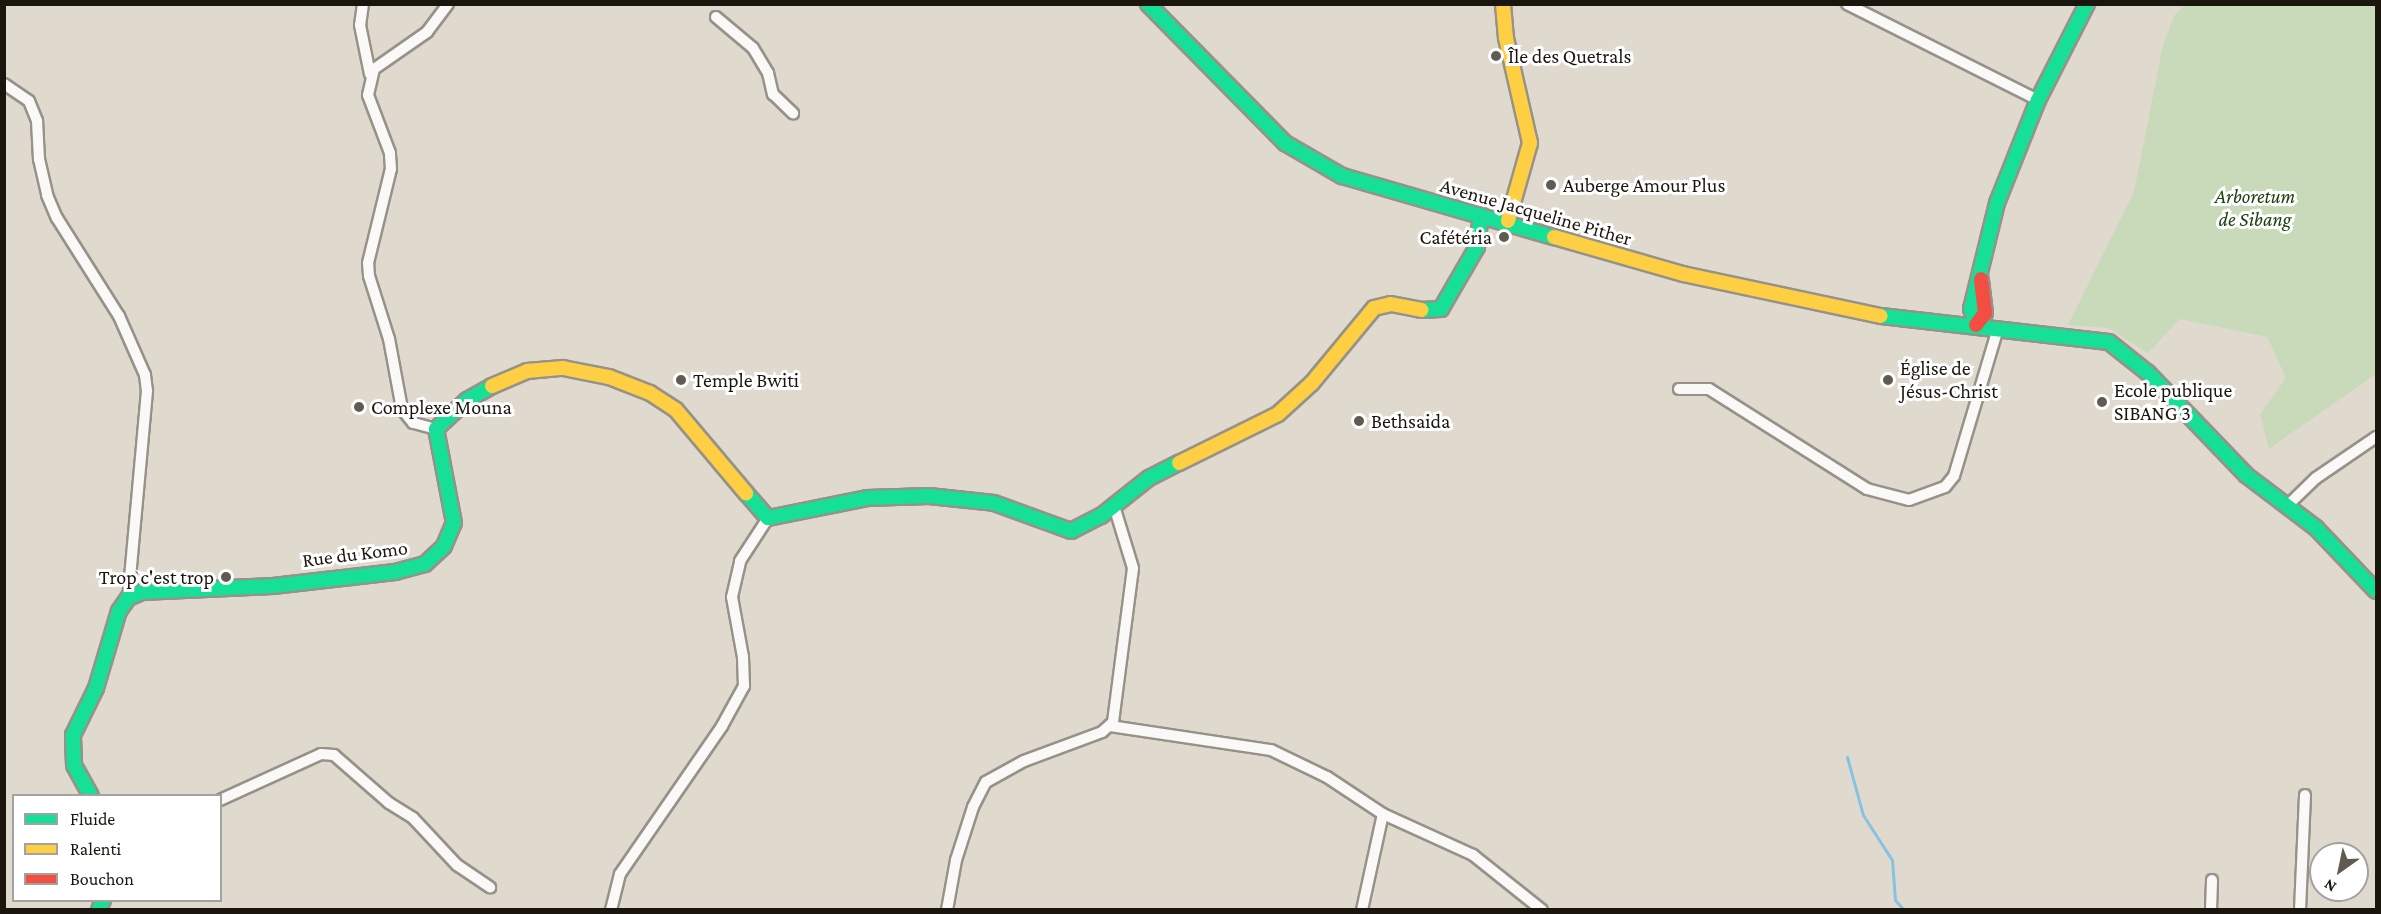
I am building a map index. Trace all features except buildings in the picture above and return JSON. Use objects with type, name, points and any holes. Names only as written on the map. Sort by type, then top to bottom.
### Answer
[{"type":"street","points":[[363,4],[360,25],[370,74],[368,95],[390,153],[391,169],[368,264],[369,276],[390,339],[402,409],[413,423],[436,429],[467,400],[527,371],[563,368],[609,377],[669,404],[768,518]]},
{"type":"street","points":[[370,74],[427,32],[448,4]]},
{"type":"street","name":"Avenue Jacqueline Pither","points":[[1149,4],[1272,131],[1304,156],[1350,179],[1508,221],[1732,286],[1868,314],[2100,340],[2120,349],[2246,475],[2316,528],[2376,591]]},
{"type":"street","points":[[1503,4],[1506,38],[1530,143],[1508,221]]},
{"type":"street","points":[[1847,4],[2038,100]]},
{"type":"street","points":[[1976,325],[1985,313],[1979,296],[1981,273],[1997,204],[2038,100],[2087,4]]},
{"type":"street","points":[[716,16],[753,48],[768,73],[773,94],[793,113]]},
{"type":"street","points":[[4,84],[29,101],[37,121],[39,159],[47,195],[57,218],[118,316],[145,375],[147,391],[128,598],[119,612],[96,688],[72,743],[74,765],[90,794]]},
{"type":"street","points":[[611,909],[620,874],[722,726],[744,686],[743,657],[732,597],[741,561],[768,518],[867,498],[929,496],[994,503],[1071,531],[1114,506],[1149,478],[1285,408],[1312,383],[1374,308],[1391,304],[1430,312],[1441,309],[1477,246],[1481,215]]},
{"type":"street","points":[[1941,323],[1959,316],[1979,296]]},
{"type":"street","points":[[1979,296],[1994,316],[2015,330]]},
{"type":"street","points":[[1679,389],[1709,389],[1867,489],[1909,500],[1935,492],[1954,476],[1998,328]]},
{"type":"street","name":"Rue du Komo","points":[[128,598],[142,592],[273,586],[395,572],[425,564],[444,546],[454,523],[436,429]]},
{"type":"street","points":[[2287,506],[2316,478],[2376,437]]},
{"type":"street","points":[[1110,726],[1133,568],[1114,506]]},
{"type":"street","points":[[947,909],[956,860],[973,807],[986,782],[1024,761],[1110,726],[1271,750],[1327,777],[1383,814],[1473,855],[1542,909]]},
{"type":"street","points":[[222,799],[321,754],[334,755],[389,803],[413,818],[457,865],[490,887]]},
{"type":"street","points":[[2300,909],[2306,795]]},
{"type":"street","points":[[1362,909],[1383,814]]},
{"type":"street","points":[[2211,909],[2212,880]]},
{"type":"green space","name":"Arboretum de Sibang","points":[[2185,5],[2376,5],[2376,374],[2269,449],[2260,414],[2286,378],[2267,337],[2180,319],[2148,353],[2108,328],[2068,325],[2134,192],[2163,45],[2174,16]]},
{"type":"waterway","points":[[1847,757],[1863,815],[1892,860],[1895,900],[1904,910]]},
{"type":"traffic: fast","points":[[1148,4],[1285,143],[1342,176],[1554,237]]},
{"type":"traffic: fast","points":[[1976,325],[1971,309],[1997,203],[2038,100],[2087,4]]},
{"type":"traffic: fast","points":[[1421,310],[1441,309],[1477,247],[1481,215]]},
{"type":"traffic: fast","points":[[1881,316],[2109,342],[2148,373],[2246,475],[2316,528],[2376,591]]},
{"type":"traffic: fast","points":[[90,794],[74,765],[73,735],[96,688],[119,611],[128,598],[142,592],[273,586],[395,572],[425,564],[444,546],[454,523],[436,429],[467,400],[492,386]]},
{"type":"traffic: fast","points":[[746,493],[768,518],[867,498],[929,496],[994,503],[1071,531],[1101,516],[1149,478],[1179,463]]},
{"type":"traffic: fast","points":[[99,910],[102,902]]},
{"type":"traffic: slow","points":[[1503,4],[1506,38],[1530,143],[1508,221]]},
{"type":"traffic: slow","points":[[1554,237],[1683,274],[1881,316]]},
{"type":"traffic: slow","points":[[1179,463],[1278,414],[1312,383],[1374,308],[1391,304],[1421,310]]},
{"type":"traffic: slow","points":[[492,386],[527,371],[563,368],[609,377],[650,393],[676,410],[746,493]]},
{"type":"traffic: jam","points":[[1976,325],[1985,313],[1981,279]]},
{"type":"place","name":"Île des Quetrals","points":[[1496,56]]},
{"type":"place","name":"Auberge Amour Plus","points":[[1551,185]]},
{"type":"place","name":"Cafétéria","points":[[1504,237]]},
{"type":"place","name":"Temple Bwiti","points":[[681,380]]},
{"type":"place","name":"Église de Jésus-Christ","points":[[1888,380]]},
{"type":"place","name":"Ecole publique SIBANG 3","points":[[2102,402]]},
{"type":"place","name":"Complexe Mouna","points":[[359,407]]},
{"type":"place","name":"Bethsaida","points":[[1359,421]]},
{"type":"place","name":"Trop c'est trop","points":[[226,577]]}]
